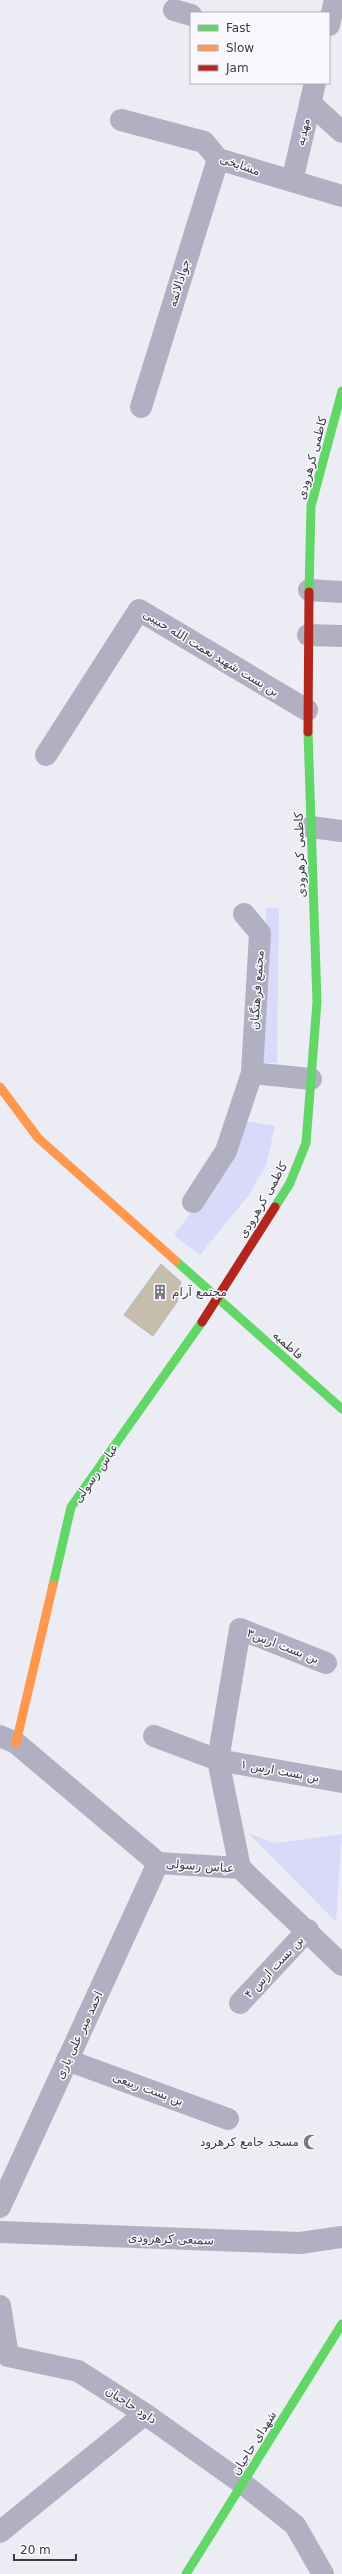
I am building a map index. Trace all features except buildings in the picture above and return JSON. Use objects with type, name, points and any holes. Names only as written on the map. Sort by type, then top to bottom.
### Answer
[{"type":"street","points":[[330,20],[335,0]]},
{"type":"street","points":[[313,93],[342,132]]},
{"type":"street","name":"مهدیه","points":[[292,181],[313,93]]},
{"type":"street","name":"مشایخی","points":[[121,120],[204,142],[218,159],[342,196]]},
{"type":"street","name":"جوادالائمه","points":[[141,407],[218,159]]},
{"type":"street","name":"کاظمی کرهرودی","points":[[218,1299],[292,1176],[306,1143],[317,1002],[307,710],[311,506],[342,391]]},
{"type":"street","points":[[309,590],[342,592]]},
{"type":"street","name":"بن بست شهید نعمت الله حبیبی","points":[[46,755],[139,610],[307,710]]},
{"type":"street","points":[[308,635],[342,636]]},
{"type":"street","points":[[311,827],[342,831]]},
{"type":"street","name":"مجتمع فرهنگیان","points":[[193,1202],[226,1151],[252,1073],[260,933],[244,914]]},
{"type":"street","points":[[252,1073],[311,1079]]},
{"type":"street","name":"فاطمیه","points":[[0,1087],[38,1138],[342,1409]]},
{"type":"street","name":"عباس رسولی","points":[[218,1299],[71,1508],[8,1740],[158,1863],[240,1868],[308,1930],[342,1965]]},
{"type":"street","name":"بن بست ارس۳","points":[[218,1760],[240,1629],[326,1662]]},
{"type":"street","name":"بن بست ارس ۱","points":[[154,1736],[218,1760],[342,1782]]},
{"type":"street","points":[[218,1760],[240,1868]]},
{"type":"street","name":"احمد میر علی یاری","points":[[0,2207],[158,1863]]},
{"type":"street","name":"بن بست ارس ۴","points":[[240,2004],[308,1930]]},
{"type":"street","name":"بن بست ربیعی","points":[[68,2060],[228,2119]]},
{"type":"street","name":"سمیعی کرهرودی","points":[[0,2232],[300,2243],[342,2237]]},
{"type":"street","points":[[0,2306],[4,2360]]},
{"type":"street","name":"شهدای حاجیان","points":[[186,2574],[342,2324]]},
{"type":"street","name":"داود حاجیان","points":[[4,2360],[78,2371],[145,2414],[242,2483],[295,2525],[323,2574]]},
{"type":"street","points":[[0,2532],[145,2414]]},
{"type":"shaded area","points":[[266,908],[279,908],[277,1063],[260,1063]]},
{"type":"shaded area","points":[[246,1121],[275,1126],[266,1166],[248,1196],[200,1255],[174,1235],[231,1159]]},
{"type":"shaded area","points":[[248,1833],[276,1843],[342,1834],[336,1922]]},
{"type":"traffic: fast","points":[[309,592],[311,506],[342,391]]},
{"type":"traffic: fast","points":[[275,1207],[290,1183],[306,1143],[317,1002],[308,732]]},
{"type":"traffic: fast","points":[[176,1261],[342,1409]]},
{"type":"traffic: fast","points":[[53,1585],[71,1507],[202,1322]]},
{"type":"traffic: fast","points":[[186,2574],[342,2324]]},
{"type":"traffic: slow","points":[[0,1087],[38,1138],[176,1261]]},
{"type":"traffic: slow","points":[[16,1743],[53,1585]]},
{"type":"traffic: jam","points":[[308,732],[309,592]]},
{"type":"traffic: jam","points":[[202,1322],[275,1207]]},
{"type":"place","name":"مجتمع آرام","points":[[160,1292]]},
{"type":"place","name":"مسجد جامع کرهرود","points":[[311,2142]]}]
